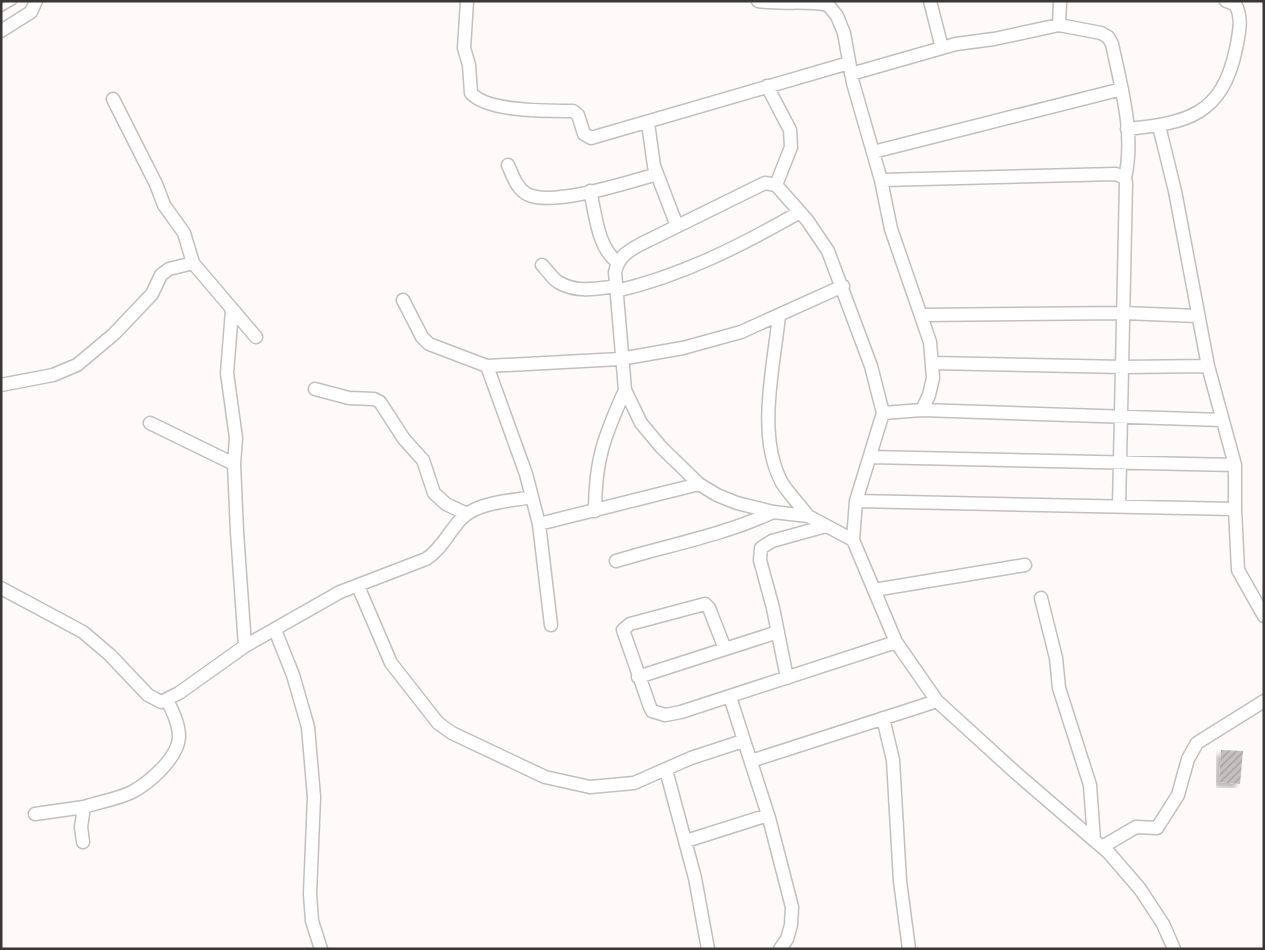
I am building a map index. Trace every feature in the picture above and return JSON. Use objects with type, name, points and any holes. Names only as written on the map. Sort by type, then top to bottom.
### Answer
[{"type":"street","points":[[1,31],[31,12],[36,1]]},
{"type":"street","points":[[467,1],[464,48],[469,65],[469,87],[474,97],[529,111],[573,112],[578,115],[584,134],[591,138],[648,123],[767,86],[1059,25],[1087,29],[1108,37],[1112,44],[1127,113],[1128,164],[1125,178],[1123,417],[1119,506]]},
{"type":"street","points":[[758,1],[775,4],[826,3],[837,16],[844,33],[850,69],[881,180],[891,229],[930,342],[933,378],[929,395],[922,410]]},
{"type":"street","points":[[930,1],[942,48]]},
{"type":"street","points":[[1059,25],[1060,1]]},
{"type":"street","points":[[1127,129],[1175,123],[1205,106],[1220,92],[1227,81],[1233,63],[1240,21],[1238,10],[1234,4],[1226,1]]},
{"type":"street","points":[[767,86],[790,130],[790,148],[776,185]]},
{"type":"street","points":[[873,152],[1122,89]]},
{"type":"street","points":[[113,99],[156,184],[164,206],[184,233],[194,263],[232,311],[256,337]]},
{"type":"street","points":[[648,123],[657,174],[677,226]]},
{"type":"street","points":[[1159,126],[1174,191],[1208,366],[1235,465],[1238,570],[1264,616]]},
{"type":"street","points":[[508,165],[517,185],[530,195],[569,195],[657,174]]},
{"type":"street","points":[[881,180],[1116,174],[1125,178]]},
{"type":"street","points":[[853,540],[808,516],[773,512],[737,503],[699,484],[641,424],[625,390],[620,358],[616,289],[617,262],[623,254],[765,183],[776,185],[800,212],[828,251],[843,286],[871,366],[882,413],[856,502],[853,540],[896,642],[937,701],[1016,774],[1098,843],[1140,889],[1163,924],[1174,949]]},
{"type":"street","points":[[590,191],[600,236],[608,255],[617,262]]},
{"type":"street","points":[[542,264],[558,282],[576,289],[616,289],[654,282],[748,242],[800,212]]},
{"type":"street","points":[[1,385],[53,375],[77,365],[114,334],[152,294],[161,275],[169,269],[194,263]]},
{"type":"street","points":[[403,300],[422,337],[429,344],[487,366],[620,358],[683,348],[741,332],[843,286]]},
{"type":"street","points":[[232,311],[227,373],[236,438],[234,464],[245,646]]},
{"type":"street","points":[[922,315],[1124,313],[1197,316]]},
{"type":"street","points":[[779,316],[774,367],[769,392],[769,436],[782,482],[808,516]]},
{"type":"street","points":[[932,362],[1124,367],[1208,366]]},
{"type":"street","points":[[487,366],[526,474],[539,524],[551,625]]},
{"type":"street","points":[[315,390],[349,398],[374,399],[380,402],[404,439],[423,460],[434,493],[446,504],[467,514]]},
{"type":"street","points":[[595,512],[597,464],[605,435],[625,390]]},
{"type":"street","points":[[882,413],[922,410],[1222,420]]},
{"type":"street","points":[[150,423],[234,464]]},
{"type":"street","points":[[870,457],[1235,465]]},
{"type":"street","points":[[539,524],[595,512],[699,484]]},
{"type":"street","points":[[1,588],[83,632],[110,655],[148,695],[162,702],[245,646],[340,592],[386,573],[426,560],[436,552],[467,514],[484,507],[532,497]]},
{"type":"street","points":[[856,502],[1235,509]]},
{"type":"street","points":[[616,560],[727,530],[773,512]]},
{"type":"street","points":[[787,678],[760,560],[761,548],[772,541],[826,526]]},
{"type":"street","points":[[874,590],[1025,565]]},
{"type":"street","points":[[358,586],[391,663],[438,723],[452,733],[515,764],[569,784],[590,787],[612,787],[634,783],[692,758],[743,741]]},
{"type":"street","points":[[1041,598],[1056,658],[1058,688],[1090,785],[1098,843]]},
{"type":"street","points":[[725,649],[709,608],[705,604],[630,624],[625,628],[624,634],[638,677],[652,711],[659,714],[676,714],[896,642]]},
{"type":"street","points":[[275,630],[293,674],[308,728],[314,797],[310,894],[312,921],[321,949]]},
{"type":"street","points":[[638,677],[778,632]]},
{"type":"street","points":[[730,697],[768,815],[792,907],[791,925],[787,939],[780,949]]},
{"type":"street","points":[[35,814],[84,807],[131,793],[148,783],[175,749],[179,739],[175,718],[167,700]]},
{"type":"street","points":[[751,761],[937,701]]},
{"type":"street","points":[[1098,843],[1136,827],[1157,828],[1178,795],[1188,759],[1197,743],[1264,701]]},
{"type":"street","points":[[883,718],[893,760],[900,881],[909,949]]},
{"type":"street","points":[[666,770],[703,911],[708,949]]},
{"type":"street","points":[[83,842],[81,827],[84,807]]},
{"type":"street","points":[[686,841],[768,815]]},
{"type":"lane","points":[[1,8],[13,1]]},
{"type":"building","points":[[1221,750],[1243,751],[1240,784],[1219,782]]}]
